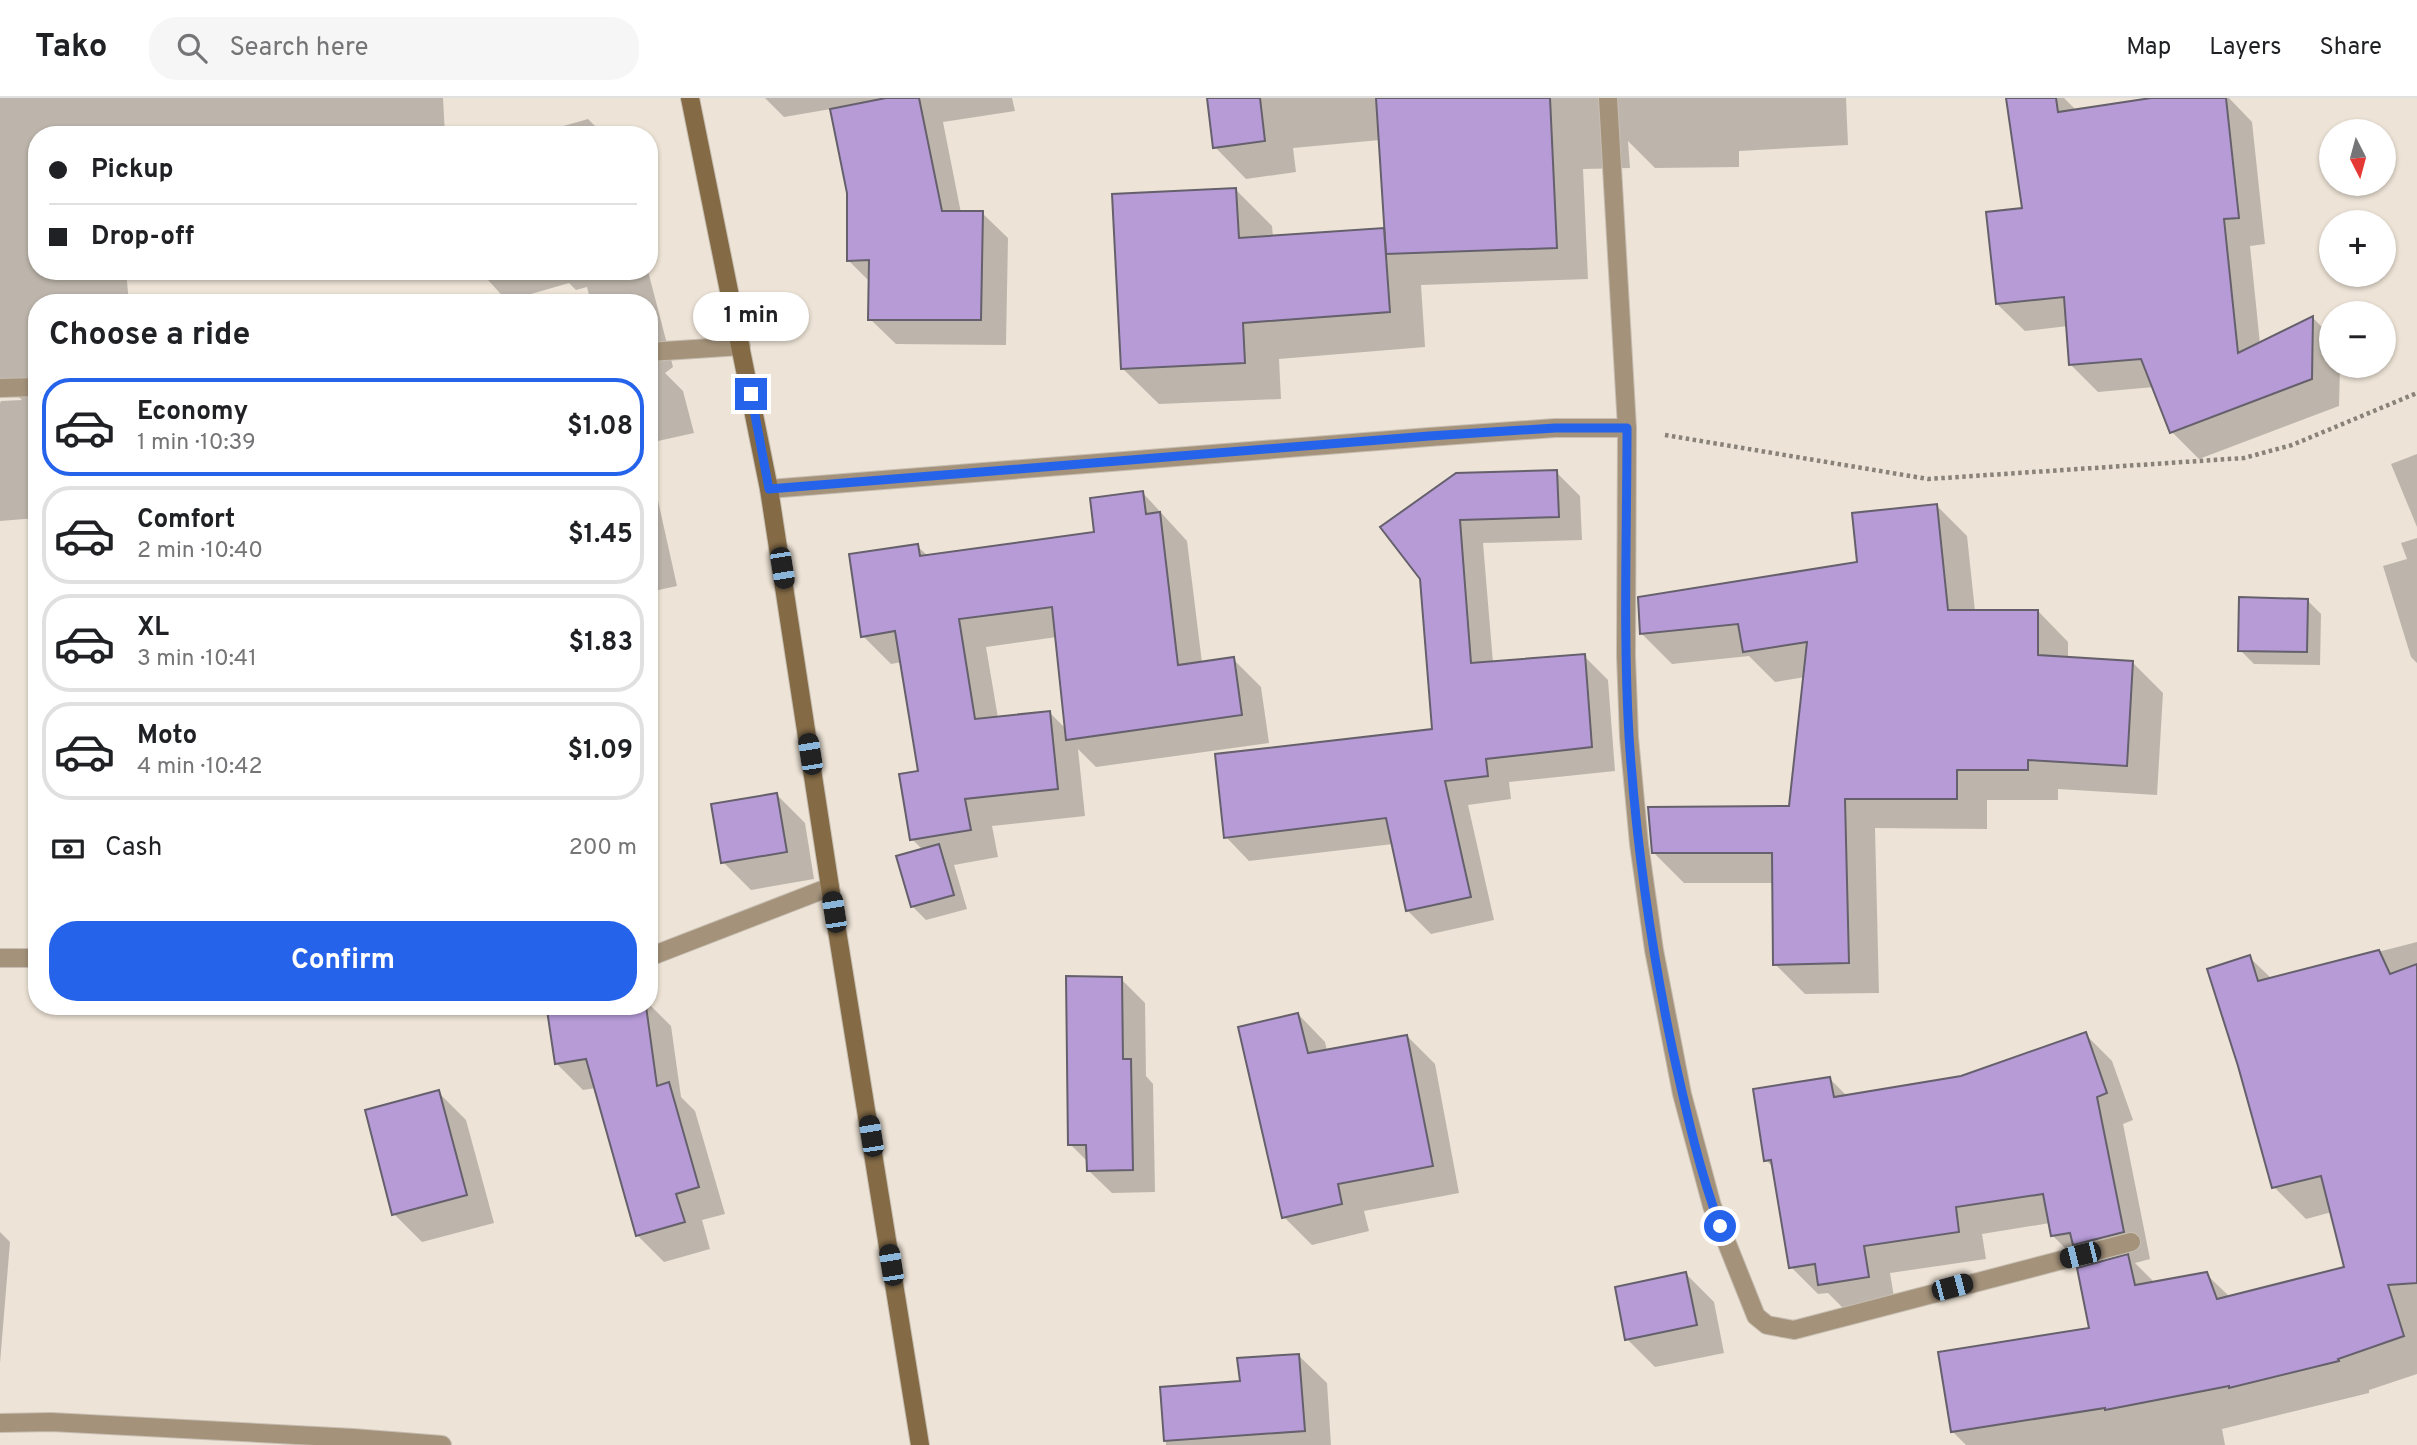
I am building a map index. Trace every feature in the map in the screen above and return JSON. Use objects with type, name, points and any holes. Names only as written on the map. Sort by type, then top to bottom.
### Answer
[{"type":"street","points":[[690,98],[769,489],[920,1445]]},
{"type":"street","points":[[1608,98],[1627,428],[1626,656],[1629,737],[1639,844],[1654,950],[1682,1094],[1712,1206],[1756,1316],[1767,1325],[1794,1330],[2131,1241]]},
{"type":"street","points":[[658,351],[741,346]]},
{"type":"street","points":[[0,388],[28,387]]},
{"type":"street","points":[[769,489],[1429,436],[1555,428],[1627,428]]},
{"type":"street","points":[[658,954],[830,887]]},
{"type":"street","points":[[0,958],[28,958]]},
{"type":"street","points":[[0,1423],[51,1422],[442,1445]]},
{"type":"path","points":[[1627,428],[1928,479],[2244,458],[2292,445],[2417,393]]},
{"type":"building","points":[[886,98],[919,98],[942,211],[983,211],[981,320],[868,320],[869,260],[847,261],[847,193],[830,109]]},
{"type":"building","points":[[1207,98],[1260,98],[1265,141],[1213,148]]},
{"type":"building","points":[[1376,98],[1550,98],[1557,248],[1386,254]]},
{"type":"building","points":[[2006,98],[2056,98],[2058,112],[2151,98],[2226,98],[2239,218],[2224,219],[2238,353],[2313,316],[2312,379],[2170,433],[2141,359],[2069,365],[2064,297],[1996,304],[1986,212],[2022,208]]},
{"type":"building","points":[[1236,188],[1239,238],[1384,228],[1390,312],[1243,323],[1245,363],[1121,369],[1112,194]]},
{"type":"building","points":[[1557,470],[1559,517],[1460,520],[1471,663],[1585,654],[1592,747],[1486,759],[1488,776],[1445,781],[1471,897],[1406,911],[1386,818],[1224,838],[1215,754],[1432,729],[1420,579],[1380,527],[1456,473]]},
{"type":"building","points":[[1143,491],[1146,514],[1160,512],[1178,665],[1234,657],[1242,715],[1066,740],[1052,607],[959,619],[975,719],[1050,711],[1058,789],[965,799],[971,830],[910,840],[899,774],[918,771],[895,631],[861,637],[849,554],[918,544],[920,556],[1094,532],[1090,498]]},
{"type":"building","points":[[1937,504],[1948,610],[2038,610],[2038,655],[2133,661],[2127,766],[2028,760],[2028,770],[1957,770],[1957,799],[1845,799],[1849,963],[1773,965],[1772,853],[1652,853],[1648,807],[1789,806],[1807,642],[1743,652],[1738,624],[1640,634],[1638,597],[1857,562],[1852,513]]},
{"type":"building","points":[[2239,597],[2308,599],[2307,652],[2238,651]]},
{"type":"building","points":[[777,793],[787,852],[721,863],[711,804]]},
{"type":"building","points":[[939,844],[954,895],[911,907],[896,856]]},
{"type":"building","points":[[2379,950],[2390,974],[2417,964],[2417,1283],[2388,1285],[2404,1336],[2338,1359],[2339,1361],[2229,1388],[2105,1410],[1951,1432],[1938,1352],[2089,1328],[2077,1268],[2128,1254],[2135,1285],[2207,1272],[2217,1299],[2344,1267],[2321,1176],[2272,1188],[2238,1066],[2207,969],[2250,955],[2258,981]]},
{"type":"building","points":[[1066,976],[1122,977],[1123,1059],[1131,1059],[1133,1170],[1087,1171],[1086,1145],[1068,1145]]},
{"type":"building","points":[[1298,1013],[1308,1053],[1407,1035],[1433,1166],[1338,1184],[1342,1204],[1282,1218],[1238,1027]]},
{"type":"building","points":[[548,1015],[647,1015],[657,1086],[669,1082],[699,1187],[676,1194],[685,1222],[636,1236],[586,1059],[555,1064]]},
{"type":"building","points":[[2086,1032],[2107,1093],[2097,1097],[2124,1232],[2073,1245],[2070,1233],[2051,1236],[2043,1194],[1956,1207],[1959,1232],[1864,1246],[1869,1277],[1818,1285],[1815,1264],[1789,1268],[1771,1160],[1764,1161],[1753,1089],[1830,1077],[1834,1097],[1961,1076]]},
{"type":"building","points":[[439,1090],[467,1195],[392,1215],[365,1110]]},
{"type":"building","points":[[1686,1272],[1697,1325],[1625,1340],[1615,1287]]},
{"type":"building","points":[[1299,1354],[1305,1431],[1164,1441],[1160,1387],[1240,1381],[1237,1358]]},
{"type":"route","points":[[751,394],[769,489],[1429,436],[1555,428],[1627,428],[1626,656],[1629,737],[1639,844],[1654,950],[1682,1094],[1712,1206],[1720,1226]]}]
